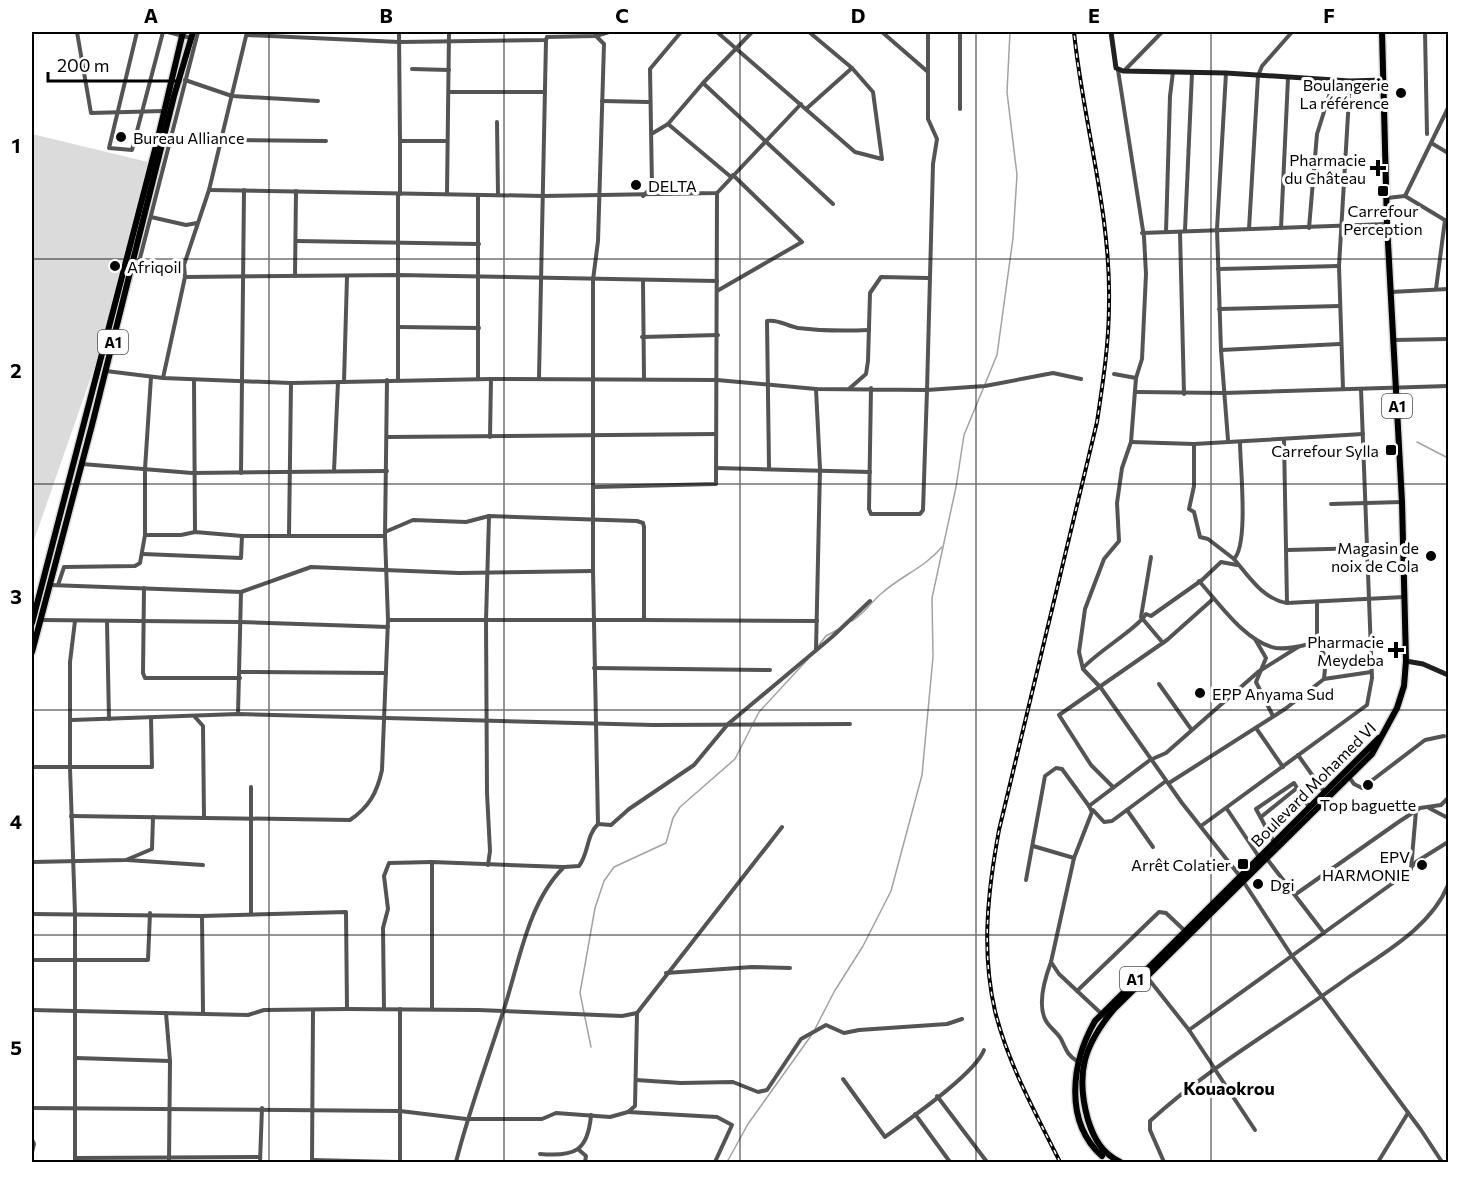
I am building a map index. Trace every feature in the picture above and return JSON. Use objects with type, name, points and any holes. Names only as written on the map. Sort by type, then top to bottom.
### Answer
[{"type":"main road","name":"A1","points":[[1382,32],[1387,224],[1402,502],[1406,661],[1401,697],[1387,728]]},
{"type":"main road","name":"A1","points":[[32,619],[157,142],[182,34]]},
{"type":"main road","name":"A1","points":[[32,652],[192,35]]},
{"type":"main road","name":"Boulevard Mohamed VI","points":[[1112,1162],[1094,1149],[1085,1134],[1075,1095],[1077,1061],[1085,1038],[1184,930],[1372,754],[1387,728]]},
{"type":"main road","name":"Boulevard Mohamed VI","points":[[1311,810],[1387,728]]},
{"type":"main road","name":"Boulevard Mohamed VI","points":[[1120,1162],[1101,1149],[1084,1106],[1081,1086],[1083,1062],[1090,1044],[1103,1016],[1147,977],[1241,878]]},
{"type":"street","points":[[77,32],[91,113],[163,111]]},
{"type":"street","points":[[137,32],[109,148],[132,150],[163,32]]},
{"type":"street","points":[[168,32],[192,35]]},
{"type":"street","points":[[129,271],[134,271],[138,266],[198,32]]},
{"type":"street","points":[[398,380],[399,32]]},
{"type":"street","points":[[447,193],[449,32]]},
{"type":"street","points":[[539,378],[547,32]]},
{"type":"street","points":[[163,378],[185,277],[184,265],[209,190],[247,33],[399,42],[449,42],[546,39],[609,32]]},
{"type":"street","points":[[643,196],[652,187],[652,134],[648,102],[650,69],[681,32]]},
{"type":"street","points":[[717,32],[855,152],[882,159],[873,92],[852,68],[809,32]]},
{"type":"street","points":[[652,134],[668,124],[703,82],[752,32]]},
{"type":"street","points":[[882,32],[928,72]]},
{"type":"street","points":[[871,388],[869,509],[871,514],[920,514],[927,390],[928,278],[933,164],[937,139],[928,119],[928,32]]},
{"type":"street","points":[[960,32],[960,109]]},
{"type":"street","points":[[1111,32],[1121,71],[1142,232],[1146,274],[1145,313],[1142,359],[1136,378],[1137,392],[1131,442],[1122,468],[1118,492],[1119,541],[1104,559],[1083,617],[1079,652],[1083,669],[1101,688],[1150,760],[1241,878],[1292,956],[1442,1162]]},
{"type":"street","points":[[1121,71],[1162,32]]},
{"type":"street","points":[[1249,229],[1258,76],[1262,66],[1292,32]]},
{"type":"street","points":[[1425,32],[1426,134]]},
{"type":"street","points":[[384,1010],[383,928],[388,909],[384,876],[389,863],[579,866],[585,858],[590,832],[597,824],[598,723],[594,668],[592,380],[593,280],[598,241],[604,44],[595,34]]},
{"type":"street","points":[[806,109],[852,68]]},
{"type":"street","points":[[412,69],[449,70]]},
{"type":"street","points":[[1121,71],[1226,73],[1350,81],[1383,80]]},
{"type":"street","points":[[1166,232],[1170,96],[1173,72]]},
{"type":"street","points":[[1184,394],[1182,231],[1192,73]]},
{"type":"street","points":[[1226,73],[1216,229],[1221,350],[1228,440]]},
{"type":"street","points":[[1281,228],[1288,78]]},
{"type":"street","points":[[185,80],[232,96],[318,101]]},
{"type":"street","points":[[1309,228],[1317,134],[1334,80]]},
{"type":"street","points":[[1343,389],[1338,266],[1350,81]]},
{"type":"street","points":[[703,82],[833,204]]},
{"type":"street","points":[[449,92],[545,92]]},
{"type":"street","points":[[602,101],[648,102]]},
{"type":"street","points":[[594,487],[716,484],[717,193],[801,104]]},
{"type":"street","points":[[1405,196],[1449,108]]},
{"type":"street","points":[[497,122],[498,195]]},
{"type":"street","points":[[668,124],[732,176],[802,242],[717,291]]},
{"type":"street","points":[[221,140],[326,141]]},
{"type":"street","points":[[400,141],[447,141]]},
{"type":"street","points":[[1433,144],[1449,153]]},
{"type":"street","points":[[209,190],[543,196],[717,193]]},
{"type":"street","points":[[241,473],[244,382],[244,190]]},
{"type":"street","points":[[295,276],[296,191]]},
{"type":"street","points":[[478,195],[480,278],[478,379]]},
{"type":"street","points":[[1387,198],[1405,196],[1447,221],[1436,289]]},
{"type":"street","points":[[151,217],[186,225],[197,224]]},
{"type":"street","points":[[1142,232],[1387,224]]},
{"type":"street","points":[[296,241],[478,244]]},
{"type":"street","points":[[1218,269],[1338,266]]},
{"type":"street","points":[[185,277],[398,275],[717,281]]},
{"type":"street","points":[[344,382],[347,277]]},
{"type":"street","points":[[850,388],[866,374],[870,293],[881,277],[928,278]]},
{"type":"street","points":[[643,281],[644,379]]},
{"type":"street","points":[[1391,292],[1449,289]]},
{"type":"street","points":[[1219,309],[1340,306]]},
{"type":"street","points":[[769,468],[766,385],[767,321],[775,320],[793,327],[826,331],[869,330]]},
{"type":"street","points":[[398,327],[479,328]]},
{"type":"street","points":[[642,337],[718,335]]},
{"type":"street","points":[[1394,340],[1449,339]]},
{"type":"street","points":[[1221,350],[1341,344]]},
{"type":"street","points":[[105,371],[163,378],[244,382],[644,379],[717,380],[816,389],[927,390],[974,387],[1053,373],[1082,380]]},
{"type":"street","points":[[1114,374],[1136,378]]},
{"type":"street","points":[[58,585],[64,567],[135,566],[140,563],[145,535],[145,469],[151,377]]},
{"type":"street","points":[[490,437],[491,379]]},
{"type":"street","points":[[194,380],[192,473],[195,532]]},
{"type":"street","points":[[71,816],[350,820],[366,809],[378,788],[382,770],[388,627],[385,534],[387,380]]},
{"type":"street","points":[[334,471],[338,382]]},
{"type":"street","points":[[289,535],[291,383]]},
{"type":"street","points":[[1137,392],[1184,394],[1449,386]]},
{"type":"street","points":[[816,389],[820,470],[816,650]]},
{"type":"street","points":[[1201,826],[1367,705],[1371,672],[1370,598],[1361,389]]},
{"type":"street","points":[[387,437],[716,434]]},
{"type":"street","points":[[1131,442],[1194,444],[1228,440],[1240,442],[1363,435]]},
{"type":"street","points":[[1284,440],[1287,603]]},
{"type":"street","points":[[1234,559],[1239,552],[1242,536],[1240,442]]},
{"type":"street","points":[[1194,444],[1194,486],[1189,509],[1194,512],[1200,537],[1208,539],[1234,559],[1263,593],[1278,602],[1287,603],[1404,597]]},
{"type":"street","points":[[81,464],[192,473],[387,471]]},
{"type":"street","points":[[716,468],[870,472]]},
{"type":"street","points":[[1331,504],[1402,502]]},
{"type":"street","points":[[145,535],[181,536],[195,532],[242,536],[385,534],[413,520],[466,522],[489,516],[643,523],[644,620]]},
{"type":"street","points":[[488,865],[490,851],[486,620],[489,516]]},
{"type":"street","points":[[143,554],[240,558],[242,536]]},
{"type":"street","points":[[1287,550],[1368,548]]},
{"type":"street","points":[[1151,557],[1141,604],[1143,621],[1163,643]]},
{"type":"street","points":[[1083,669],[1108,644],[1143,621],[1146,614],[1151,616],[1223,561],[1239,566]]},
{"type":"street","points":[[49,585],[241,592],[311,567],[386,571],[593,571]]},
{"type":"street","points":[[1198,581],[1254,639],[1266,658],[1258,672],[1256,682],[1273,716]]},
{"type":"street","points":[[144,588],[143,673],[145,678],[240,678]]},
{"type":"street","points":[[238,714],[241,592]]},
{"type":"street","points":[[1113,787],[1092,765],[1059,717],[1062,711],[1101,688],[1163,643],[1213,599]]},
{"type":"street","points":[[597,824],[611,825],[629,809],[694,765],[728,724],[870,601]]},
{"type":"street","points":[[1317,603],[1317,642],[1326,658],[1324,679]]},
{"type":"street","points":[[40,620],[143,623],[240,622],[388,627]]},
{"type":"street","points":[[388,620],[817,621]]},
{"type":"street","points":[[75,621],[70,662],[72,720],[70,768],[75,914],[76,1160],[123,1157],[169,1160],[260,1160],[262,1108]]},
{"type":"street","points":[[107,622],[109,719]]},
{"type":"street","points":[[1254,639],[1278,648],[1317,642]]},
{"type":"street","points":[[1090,805],[1150,760],[1166,753],[1258,672],[1298,646]]},
{"type":"street","points":[[1406,661],[1423,664],[1449,675]]},
{"type":"street","points":[[594,668],[770,670]]},
{"type":"street","points":[[240,672],[386,673]]},
{"type":"street","points":[[1026,880],[1041,790],[1047,774],[1056,768],[1062,769],[1098,818],[1106,822],[1256,728],[1324,679],[1371,672]]},
{"type":"street","points":[[1159,684],[1191,729]]},
{"type":"street","points":[[72,720],[238,714],[598,723],[850,724]]},
{"type":"street","points":[[195,717],[203,726],[204,818]]},
{"type":"street","points":[[32,767],[152,766],[151,718]]},
{"type":"street","points":[[1256,728],[1283,767]]},
{"type":"street","points":[[1349,777],[1354,784],[1362,788],[1425,740],[1444,736]]},
{"type":"street","points":[[1298,755],[1325,793]]},
{"type":"street","points":[[1276,845],[1256,809],[1294,783],[1311,810]]},
{"type":"street","points":[[251,787],[249,820],[251,913]]},
{"type":"street","points":[[1261,818],[1297,788]]},
{"type":"street","points":[[1296,894],[1416,811],[1441,805],[1449,798]]},
{"type":"street","points":[[1077,1061],[1068,1054],[1042,1012],[1046,976],[1074,858],[1092,812],[1090,805]]},
{"type":"street","points":[[1428,808],[1449,818]]},
{"type":"street","points":[[1227,809],[1262,858],[1296,894],[1324,933]]},
{"type":"street","points":[[1127,810],[1153,847]]},
{"type":"street","points":[[1411,870],[1416,811]]},
{"type":"street","points":[[126,860],[152,849],[153,816]]},
{"type":"street","points":[[628,1112],[635,1106],[637,1013],[665,973],[782,827]]},
{"type":"street","points":[[1189,1030],[1411,870],[1416,862],[1448,841]]},
{"type":"street","points":[[1033,846],[1074,858]]},
{"type":"street","points":[[32,862],[72,863],[126,860],[203,865]]},
{"type":"street","points":[[432,862],[432,1009]]},
{"type":"street","points":[[456,1162],[466,1119],[533,918],[549,881],[564,867]]},
{"type":"street","points":[[1164,1162],[1150,1130],[1150,1121],[1215,1070],[1322,997],[1418,927],[1439,904],[1449,885]]},
{"type":"street","points":[[32,914],[202,916],[346,912],[347,1009]]},
{"type":"street","points":[[1077,991],[1159,912],[1166,913],[1184,930]]},
{"type":"street","points":[[32,960],[148,960],[150,914]]},
{"type":"street","points":[[202,916],[203,1012]]},
{"type":"street","points":[[1051,962],[1103,1016]]},
{"type":"street","points":[[665,973],[752,967],[790,968]]},
{"type":"street","points":[[1147,977],[1189,1030],[1255,1130]]},
{"type":"street","points":[[32,1010],[203,1012],[248,1015],[264,1010],[347,1009],[432,1009],[622,1016],[637,1013]]},
{"type":"street","points":[[313,1010],[312,1161],[398,1162],[400,1009]]},
{"type":"street","points":[[166,1013],[170,1061],[169,1160]]},
{"type":"street","points":[[636,1080],[681,1083],[733,1082],[758,1092],[767,1090],[777,1078],[801,1039],[826,1025],[844,1033],[947,1024],[962,1018]]},
{"type":"street","points":[[843,1079],[885,1137],[966,1073],[981,1058],[984,1050]]},
{"type":"street","points":[[76,1058],[170,1061]]},
{"type":"street","points":[[937,1096],[987,1162]]},
{"type":"street","points":[[32,1108],[206,1111],[262,1108],[400,1111],[466,1119],[542,1119],[556,1113],[610,1117],[628,1112],[717,1117],[732,1125],[716,1162]]},
{"type":"street","points":[[1378,1162],[1408,1113]]},
{"type":"street","points":[[915,1114],[950,1162]]},
{"type":"street","points":[[540,1154],[568,1154],[579,1150],[584,1146],[590,1130],[591,1115]]},
{"type":"street","points":[[32,1140],[34,1144],[32,1152]]},
{"type":"street","points":[[579,1150],[586,1156],[585,1162]]},
{"type":"street","points":[[123,1157],[123,1162]]},
{"type":"shaded area","points":[[32,134],[152,163],[101,348],[32,546]]},
{"type":"waterway","points":[[815,1029],[834,992],[863,946],[891,891],[922,775],[933,657],[932,598],[956,487],[964,435],[997,355],[1013,238],[1017,175],[1007,92],[1010,32]]},
{"type":"waterway","points":[[1417,442],[1448,458]]},
{"type":"waterway","points":[[852,621],[861,615],[878,596],[935,555],[942,547]]},
{"type":"waterway","points":[[818,646],[826,636],[837,630]]},
{"type":"waterway","points":[[591,1047],[580,993],[595,908],[604,881],[614,867],[666,843],[673,818],[680,807],[735,759],[759,712],[808,659]]},
{"type":"waterway","points":[[727,1162],[748,1124],[813,1033]]},
{"type":"railway","points":[[1060,1162],[1007,1050],[995,1011],[987,943],[989,898],[999,830],[1097,422],[1107,348],[1109,304],[1106,235],[1074,32]]},
{"type":"place","name":"Boulangerie La référence","points":[[1401,93]]},
{"type":"place","name":"Bureau Alliance","points":[[121,137]]},
{"type":"place","name":"Pharmacie du Château","points":[[1378,168]]},
{"type":"place","name":"DELTA","points":[[636,185]]},
{"type":"place","name":"Carrefour Perception","points":[[1383,191]]},
{"type":"place","name":"Afriqoil","points":[[115,266]]},
{"type":"place","name":"Carrefour Sylla","points":[[1391,450]]},
{"type":"place","name":"Magasin de noix de Cola","points":[[1431,556]]},
{"type":"place","name":"Pharmacie Meydeba","points":[[1396,650]]},
{"type":"place","name":"EPP Anyama Sud","points":[[1200,693]]},
{"type":"place","name":"Top baguette","points":[[1368,785]]},
{"type":"place","name":"Arrêt Colatier","points":[[1243,864]]},
{"type":"place","name":"EPV HARMONIE","points":[[1422,865]]},
{"type":"place","name":"Dgi","points":[[1258,884]]},
{"type":"district","name":"Kouaokrou","points":[[1229,1088]]}]
